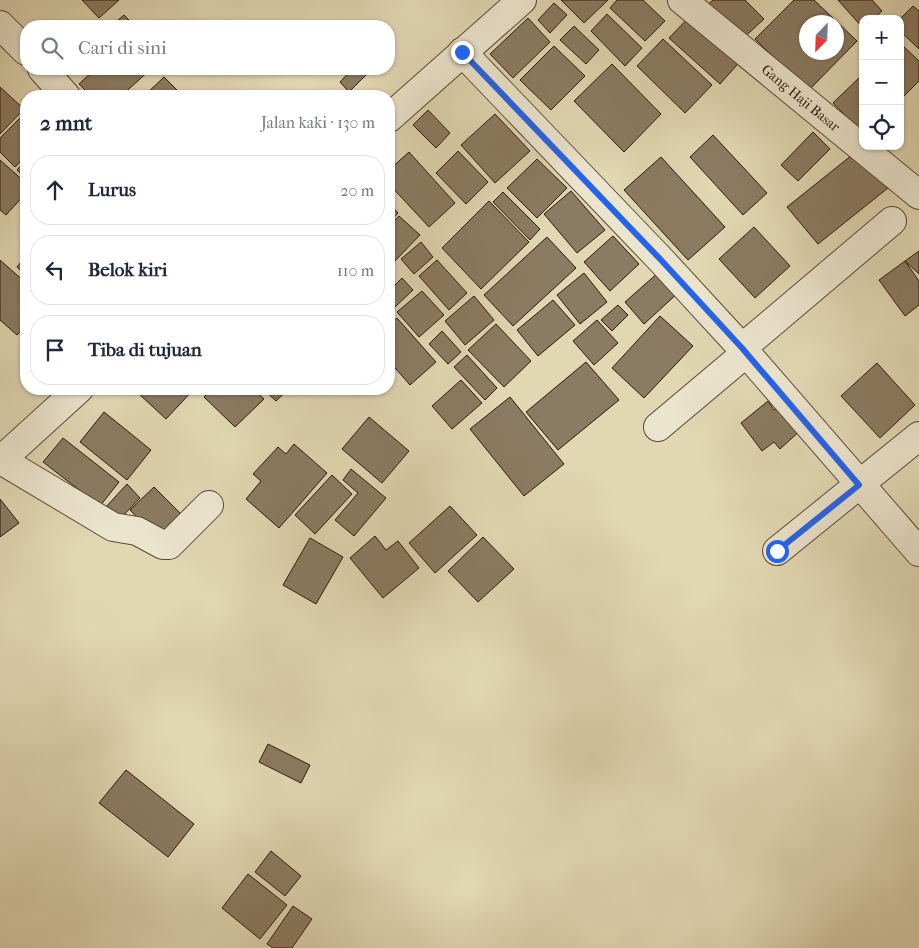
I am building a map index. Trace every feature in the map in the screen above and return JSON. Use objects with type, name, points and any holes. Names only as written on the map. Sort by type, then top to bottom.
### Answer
[{"type":"street","points":[[395,113],[522,0]]},
{"type":"street","name":"Gang Haji Basar","points":[[682,0],[919,195]]},
{"type":"street","points":[[0,24],[20,45]]},
{"type":"street","points":[[462,52],[661,260],[744,351],[919,552]]},
{"type":"street","points":[[47,75],[61,90]]},
{"type":"street","points":[[658,427],[892,221]]},
{"type":"street","points":[[72,395],[0,461],[113,527],[137,531],[163,545],[168,545],[209,505]]},
{"type":"street","points":[[777,551],[919,436]]},
{"type":"building","points":[[82,0],[119,0],[99,18]]},
{"type":"building","points":[[561,0],[608,0],[584,23]]},
{"type":"building","points":[[617,0],[643,0],[665,21],[645,41],[610,8]]},
{"type":"building","points":[[713,0],[745,0],[764,19],[737,44],[704,8]]},
{"type":"building","points":[[794,0],[814,0],[830,15],[799,15],[799,60],[838,60],[808,91],[755,39]]},
{"type":"building","points":[[838,0],[872,0],[882,11],[878,15],[859,15],[859,24]]},
{"type":"building","points":[[554,3],[567,15],[550,33],[538,20]]},
{"type":"building","points":[[913,6],[919,11],[919,49],[904,35],[904,15]]},
{"type":"building","points":[[695,11],[745,56],[720,84],[669,38]]},
{"type":"building","points":[[607,14],[642,48],[625,66],[591,31]]},
{"type":"building","points":[[124,15],[129,20],[118,20]]},
{"type":"building","points":[[528,18],[550,42],[513,78],[490,54]]},
{"type":"building","points":[[574,26],[599,50],[586,64],[560,40]]},
{"type":"building","points":[[844,29],[857,41],[844,54]]},
{"type":"building","points":[[663,39],[712,85],[685,113],[637,66]]},
{"type":"building","points":[[554,46],[585,76],[551,110],[520,80]]},
{"type":"building","points":[[904,47],[919,61],[919,81],[904,96]]},
{"type":"building","points":[[612,64],[661,114],[624,152],[574,101]]},
{"type":"building","points":[[89,75],[144,75],[128,90],[85,90],[79,84]]},
{"type":"building","points":[[346,75],[366,75],[351,90],[347,90],[340,82]]},
{"type":"building","points":[[164,77],[177,90],[150,90]]},
{"type":"building","points":[[859,78],[859,130],[833,103]]},
{"type":"building","points":[[0,87],[20,105],[20,113],[0,134]]},
{"type":"building","points":[[428,110],[450,133],[436,148],[413,125]]},
{"type":"building","points":[[495,114],[530,151],[495,183],[461,145]]},
{"type":"building","points":[[20,118],[20,162],[15,167],[0,152],[0,138]]},
{"type":"building","points":[[813,132],[830,149],[798,181],[781,165]]},
{"type":"building","points":[[713,135],[767,193],[743,215],[690,157]]},
{"type":"building","points":[[458,151],[488,182],[466,204],[436,173]]},
{"type":"building","points":[[857,151],[888,188],[818,244],[787,207]]},
{"type":"building","points":[[409,152],[455,203],[429,227],[395,190],[395,165]]},
{"type":"building","points":[[661,157],[725,227],[688,260],[624,190]]},
{"type":"building","points":[[537,159],[567,188],[537,218],[507,188]]},
{"type":"building","points":[[0,160],[20,178],[20,200],[6,215],[0,210]]},
{"type":"building","points":[[571,191],[605,230],[577,253],[544,214]]},
{"type":"building","points":[[503,192],[540,229],[530,240],[493,202]]},
{"type":"building","points":[[489,201],[529,242],[481,289],[442,248]]},
{"type":"building","points":[[399,216],[420,235],[395,261],[395,220]]},
{"type":"building","points":[[754,227],[790,266],[755,298],[719,259]]},
{"type":"building","points":[[613,236],[639,264],[610,291],[584,262]]},
{"type":"building","points":[[547,237],[576,268],[513,326],[484,295]]},
{"type":"building","points":[[421,242],[433,257],[414,274],[401,259]]},
{"type":"building","points":[[919,251],[919,274],[905,261]]},
{"type":"building","points":[[0,260],[20,278],[20,332],[17,335],[0,320]]},
{"type":"building","points":[[437,260],[467,293],[449,310],[419,276]]},
{"type":"building","points":[[905,261],[919,281],[919,305],[905,316],[879,280]]},
{"type":"building","points":[[660,271],[679,292],[644,324],[625,302]]},
{"type":"building","points":[[584,273],[607,302],[580,324],[557,295]]},
{"type":"building","points":[[402,278],[413,290],[395,307],[395,285]]},
{"type":"building","points":[[422,291],[444,315],[419,337],[397,312]]},
{"type":"building","points":[[474,296],[494,320],[465,345],[445,321]]},
{"type":"building","points":[[553,300],[575,325],[538,356],[517,330]]},
{"type":"building","points":[[618,305],[628,315],[612,331],[601,320]]},
{"type":"building","points":[[660,316],[693,346],[644,398],[612,368]]},
{"type":"building","points":[[397,318],[436,362],[410,385],[395,368],[395,320]]},
{"type":"building","points":[[597,320],[618,343],[594,365],[573,341]]},
{"type":"building","points":[[496,324],[531,361],[504,387],[468,350]]},
{"type":"building","points":[[442,331],[461,352],[448,364],[429,344]]},
{"type":"building","points":[[467,355],[497,388],[485,400],[454,367]]},
{"type":"building","points":[[586,362],[619,400],[558,450],[526,412]]},
{"type":"building","points":[[877,363],[915,405],[880,438],[841,396]]},
{"type":"building","points":[[461,380],[482,403],[452,429],[432,406]]},
{"type":"building","points":[[140,395],[188,395],[166,419]]},
{"type":"building","points":[[206,395],[260,395],[264,399],[235,427],[204,397]]},
{"type":"building","points":[[270,395],[282,395],[276,401]]},
{"type":"building","points":[[510,397],[564,464],[524,496],[470,429]]},
{"type":"building","points":[[768,401],[774,410],[780,406],[802,429],[780,449],[774,442],[762,451],[741,423]]},
{"type":"building","points":[[104,412],[151,450],[127,480],[80,442]]},
{"type":"building","points":[[369,417],[409,451],[382,483],[342,449]]},
{"type":"building","points":[[63,438],[119,482],[100,506],[43,462]]},
{"type":"building","points":[[294,444],[327,473],[279,528],[246,499],[261,481],[253,474],[278,447],[286,454]]},
{"type":"building","points":[[351,469],[386,498],[354,536],[335,520],[358,493],[343,480]]},
{"type":"building","points":[[332,475],[352,494],[315,534],[295,515]]},
{"type":"building","points":[[127,484],[140,498],[118,521],[105,508]]},
{"type":"building","points":[[154,487],[182,515],[158,539],[130,510]]},
{"type":"building","points":[[0,499],[19,523],[0,537]]},
{"type":"building","points":[[450,506],[477,535],[435,573],[409,543]]},
{"type":"building","points":[[375,536],[386,550],[398,541],[419,568],[383,598],[350,558]]},
{"type":"building","points":[[483,537],[514,569],[478,602],[448,571]]},
{"type":"building","points":[[310,538],[343,557],[316,604],[283,585]]},
{"type":"building","points":[[268,744],[310,765],[301,783],[259,762]]},
{"type":"building","points":[[126,770],[194,824],[168,857],[99,803]]},
{"type":"building","points":[[271,851],[301,876],[285,896],[255,872]]},
{"type":"building","points":[[248,874],[287,905],[260,939],[222,908]]},
{"type":"building","points":[[293,906],[312,919],[292,948],[273,948],[267,944]]},
{"type":"route","points":[[462,52],[661,260],[742,348],[859,485],[777,551]]}]
